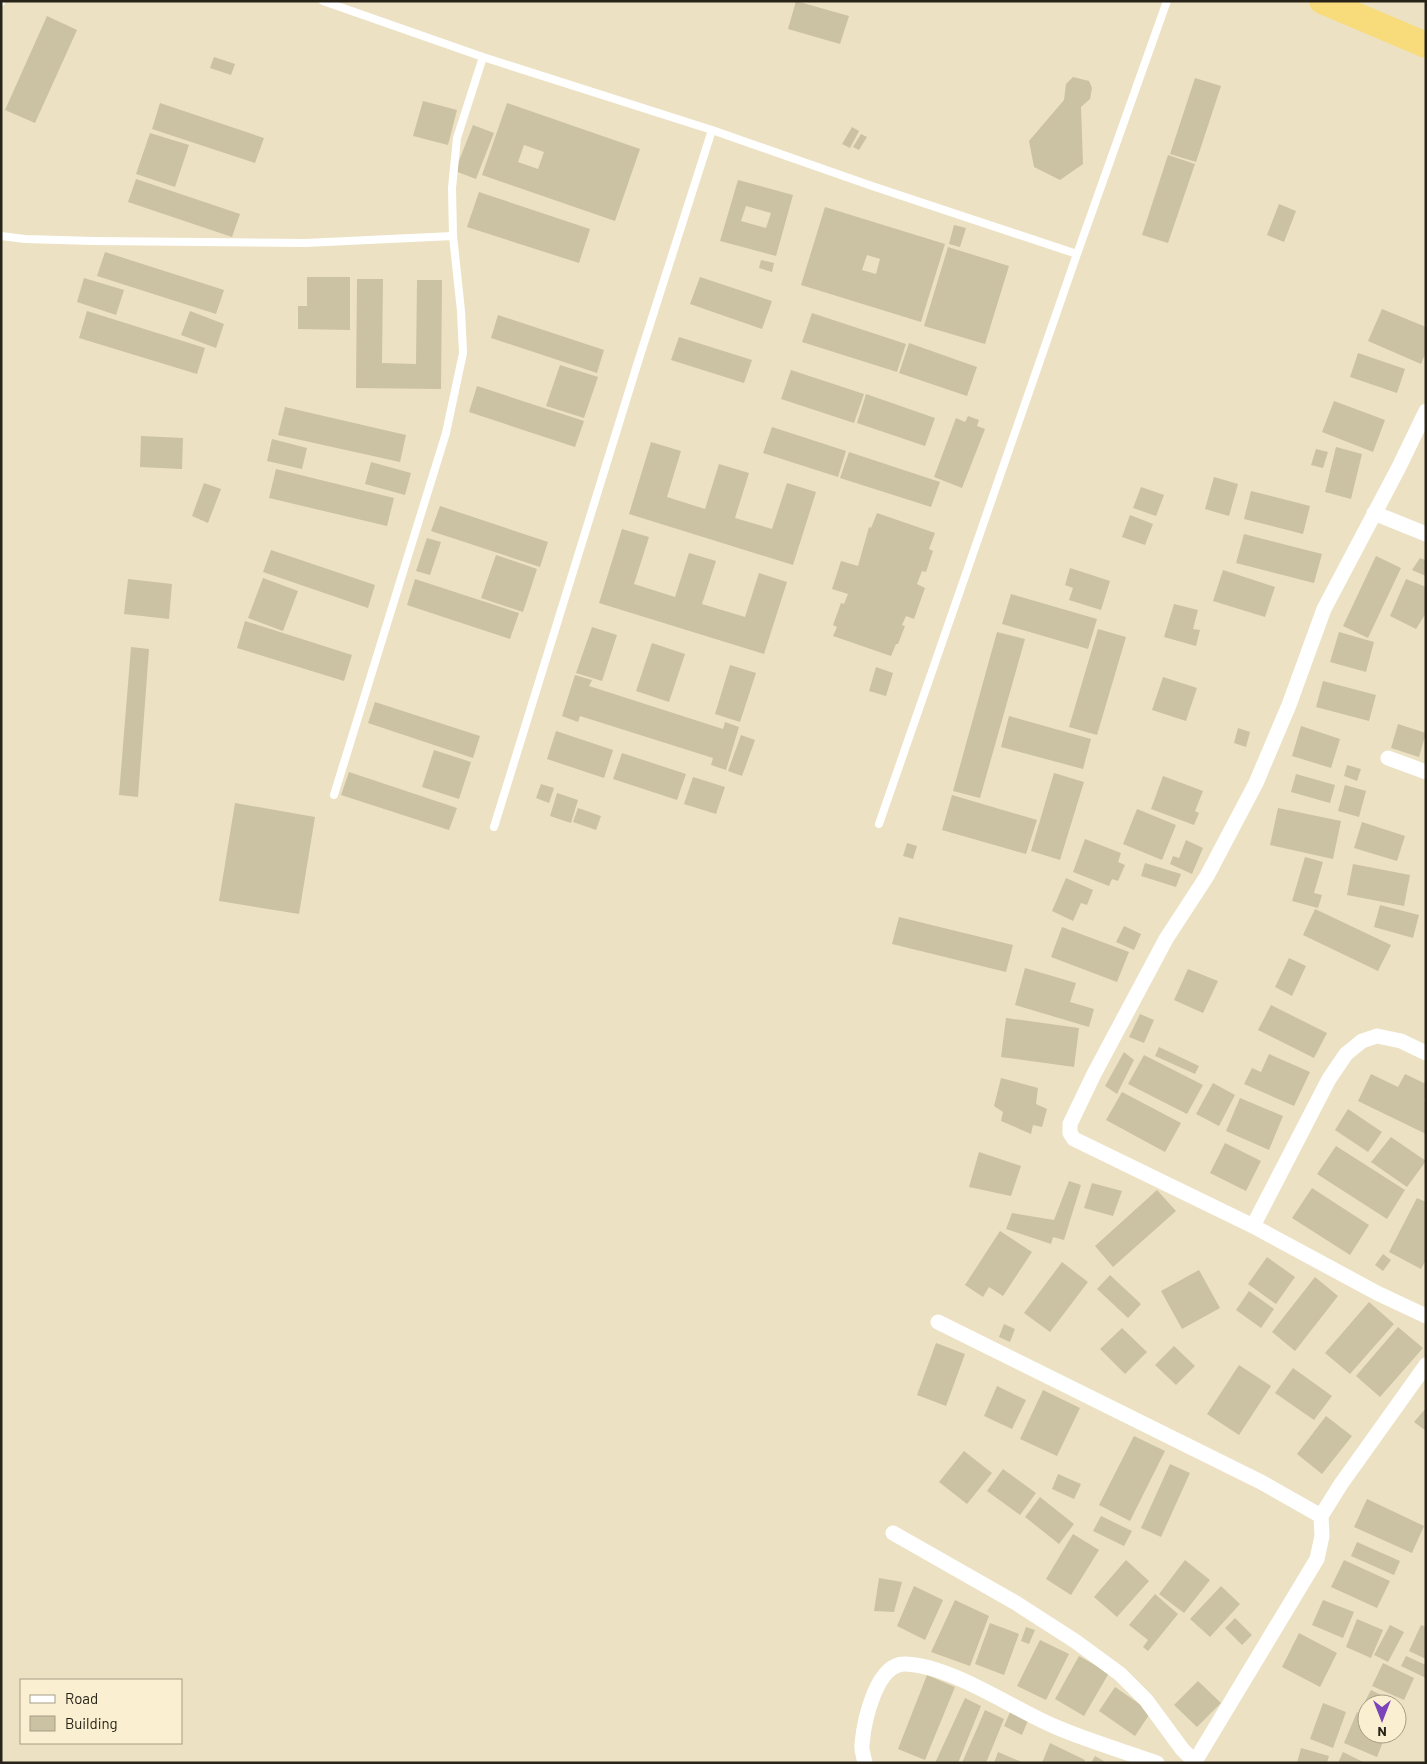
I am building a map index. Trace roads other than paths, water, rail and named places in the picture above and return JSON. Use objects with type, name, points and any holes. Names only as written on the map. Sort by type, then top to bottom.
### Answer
[{"type":"highway","points":[[1322,1],[1426,45]]},
{"type":"street","points":[[1426,411],[1324,609],[1289,704],[1256,783],[1207,876],[1166,939],[1094,1074],[1070,1124],[1070,1133],[1074,1139],[1253,1226],[1377,1293],[1426,1316]]},
{"type":"street","points":[[1374,513],[1426,534]]},
{"type":"street","points":[[1388,758],[1426,772]]},
{"type":"street","points":[[1253,1226],[1329,1079],[1346,1054],[1362,1041],[1377,1036],[1401,1041],[1426,1053]]},
{"type":"street","points":[[938,1322],[1261,1482],[1321,1516]]},
{"type":"street","points":[[893,1533],[1016,1603],[1075,1641],[1120,1674],[1146,1700],[1182,1749],[1194,1762],[1317,1559],[1322,1536],[1321,1516],[1341,1484],[1426,1366]]},
{"type":"street","points":[[865,1763],[862,1746],[868,1711],[878,1683],[890,1669],[904,1663],[930,1668],[958,1679],[1056,1727],[1157,1763]]},
{"type":"lane","points":[[323,1],[483,58],[712,130],[872,186],[1077,254]]},
{"type":"lane","points":[[880,824],[1077,254],[1167,1]]},
{"type":"lane","points":[[334,794],[446,433],[463,353],[461,311],[453,236],[452,188],[457,138],[483,58]]},
{"type":"lane","points":[[494,827],[712,130]]},
{"type":"lane","points":[[1,236],[25,239],[94,241],[305,243],[453,236]]}]
